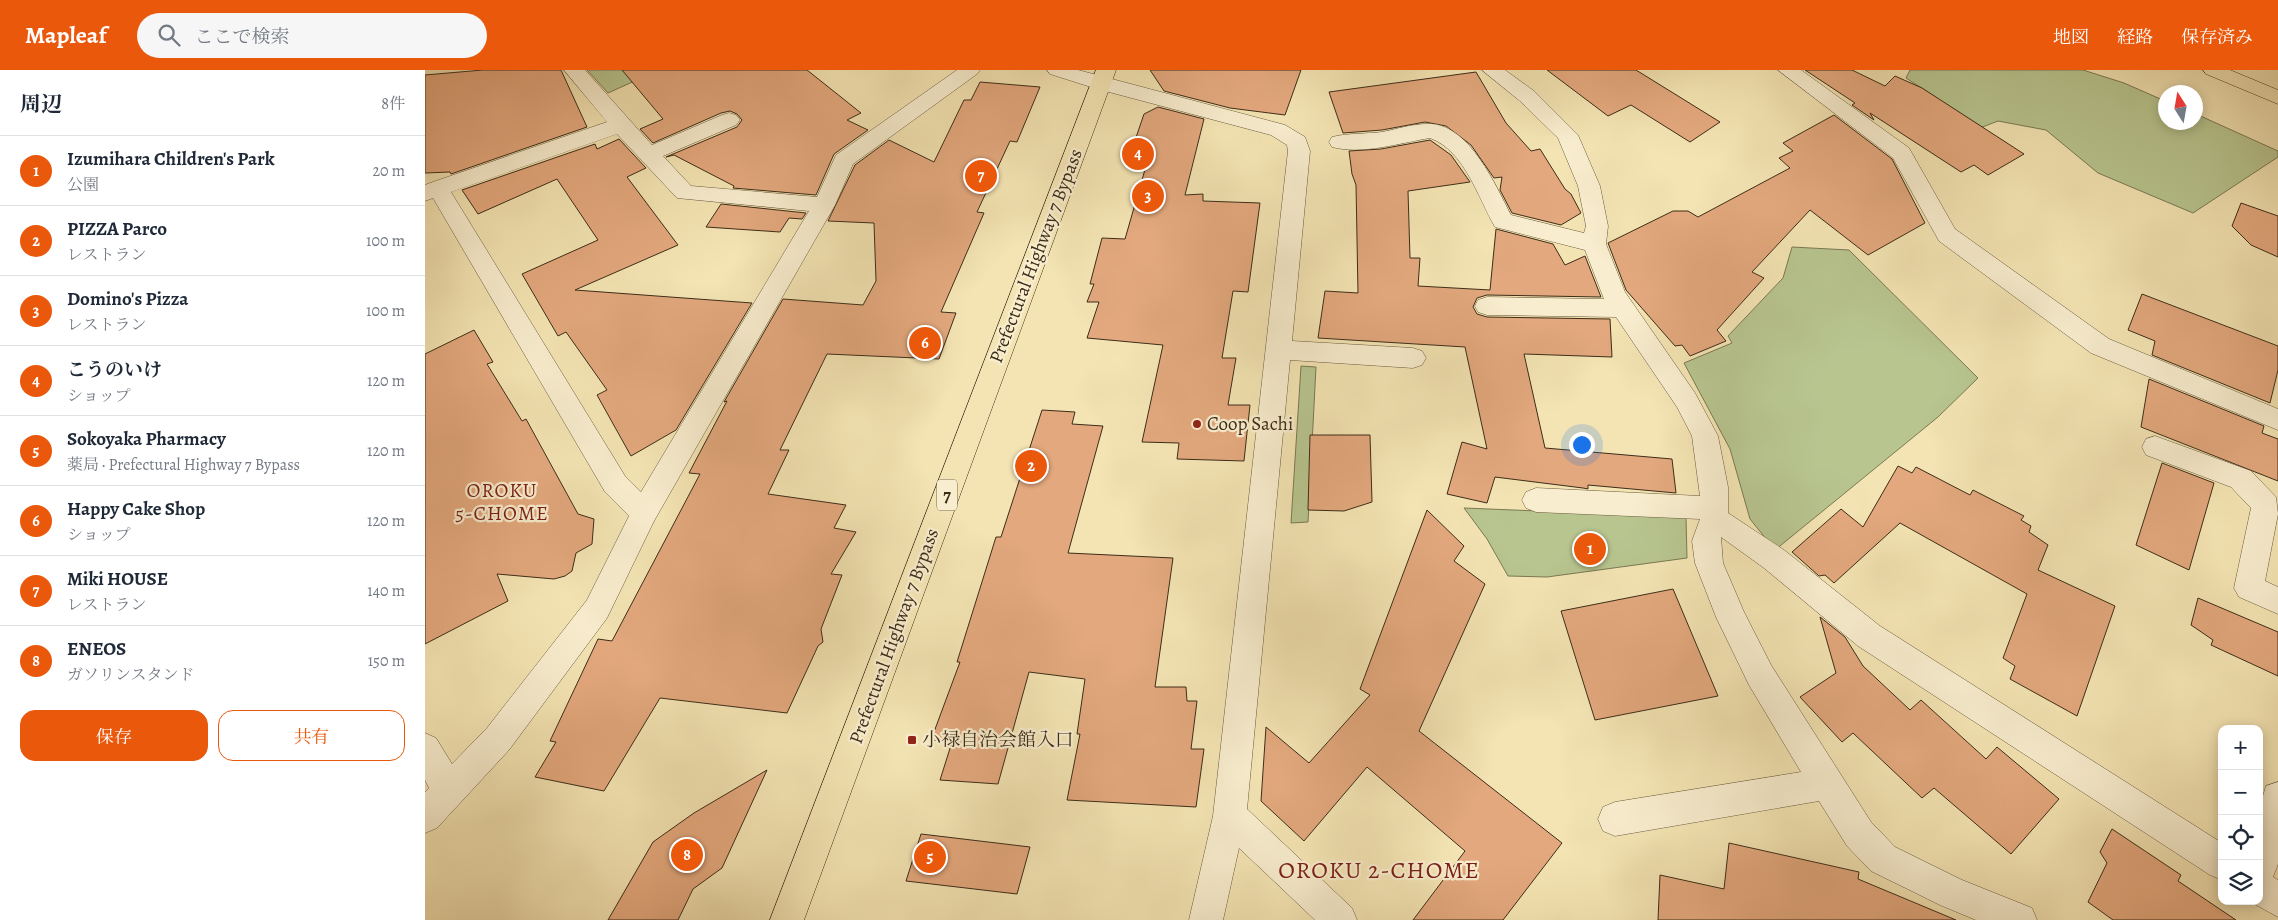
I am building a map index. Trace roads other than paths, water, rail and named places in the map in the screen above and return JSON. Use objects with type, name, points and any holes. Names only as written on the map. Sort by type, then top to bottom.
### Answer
[{"type":"main road","points":[[2213,70],[2278,98]]},
{"type":"main road","name":"Prefectural Highway 7 Bypass","points":[[787,920],[1103,77]]},
{"type":"street","points":[[574,70],[621,125],[685,193],[824,205]]},
{"type":"street","points":[[425,816],[498,739],[597,609],[644,514],[824,205],[844,160],[970,70]]},
{"type":"street","points":[[1057,70],[1103,77],[1278,130],[1297,142],[1299,150],[1230,816],[1207,920]]},
{"type":"street","points":[[1492,70],[1527,96],[1567,135],[1589,186],[1597,226],[1594,244],[1614,295],[1686,400],[1705,436],[1714,487],[1714,514],[1706,541],[1709,563],[1731,617],[1760,675],[1827,784],[1859,834],[1883,859],[1952,893],[2020,920]]},
{"type":"street","points":[[1788,70],[1901,153],[1947,235],[2100,346],[2278,420]]},
{"type":"street","points":[[649,154],[729,120]]},
{"type":"street","points":[[621,125],[431,191],[615,484],[644,514]]},
{"type":"street","points":[[1340,142],[1359,142],[1431,131],[1440,133],[1463,152],[1503,221],[1594,244]]},
{"type":"street","points":[[1487,306],[1623,308]]},
{"type":"street","points":[[1278,350],[1413,358]]},
{"type":"street","points":[[2155,447],[2241,479],[2266,504],[2249,588],[2278,601]]},
{"type":"street","points":[[1536,500],[1714,514],[1832,609],[1869,636],[2218,860]]},
{"type":"street","points":[[425,749],[449,791]]},
{"type":"street","points":[[1615,819],[1827,784]]},
{"type":"street","points":[[2263,860],[2268,846],[2278,798]]},
{"type":"street","points":[[1230,816],[1340,920]]},
{"type":"street","points":[[2263,891],[2278,900]]},
{"type":"place","name":"こうのいけ","points":[[1138,154]]},
{"type":"place","name":"Miki HOUSE","points":[[981,176]]},
{"type":"place","name":"Domino's Pizza","points":[[1148,196]]},
{"type":"place","name":"Happy Cake Shop","points":[[925,343]]},
{"type":"place","name":"Coop Sachi","points":[[1197,424]]},
{"type":"place","name":"PIZZA Parco","points":[[1031,466]]},
{"type":"place","name":"Izumihara Children's Park","points":[[1590,549]]},
{"type":"place","name":"小禄自治会館入口","points":[[912,740]]},
{"type":"place","name":"ENEOS","points":[[687,855]]},
{"type":"place","name":"Sokoyaka Pharmacy","points":[[930,857]]},
{"type":"district","name":"OROKU 5-CHOME","points":[[502,502]]},
{"type":"district","name":"OROKU 2-CHOME","points":[[1379,870]]}]
